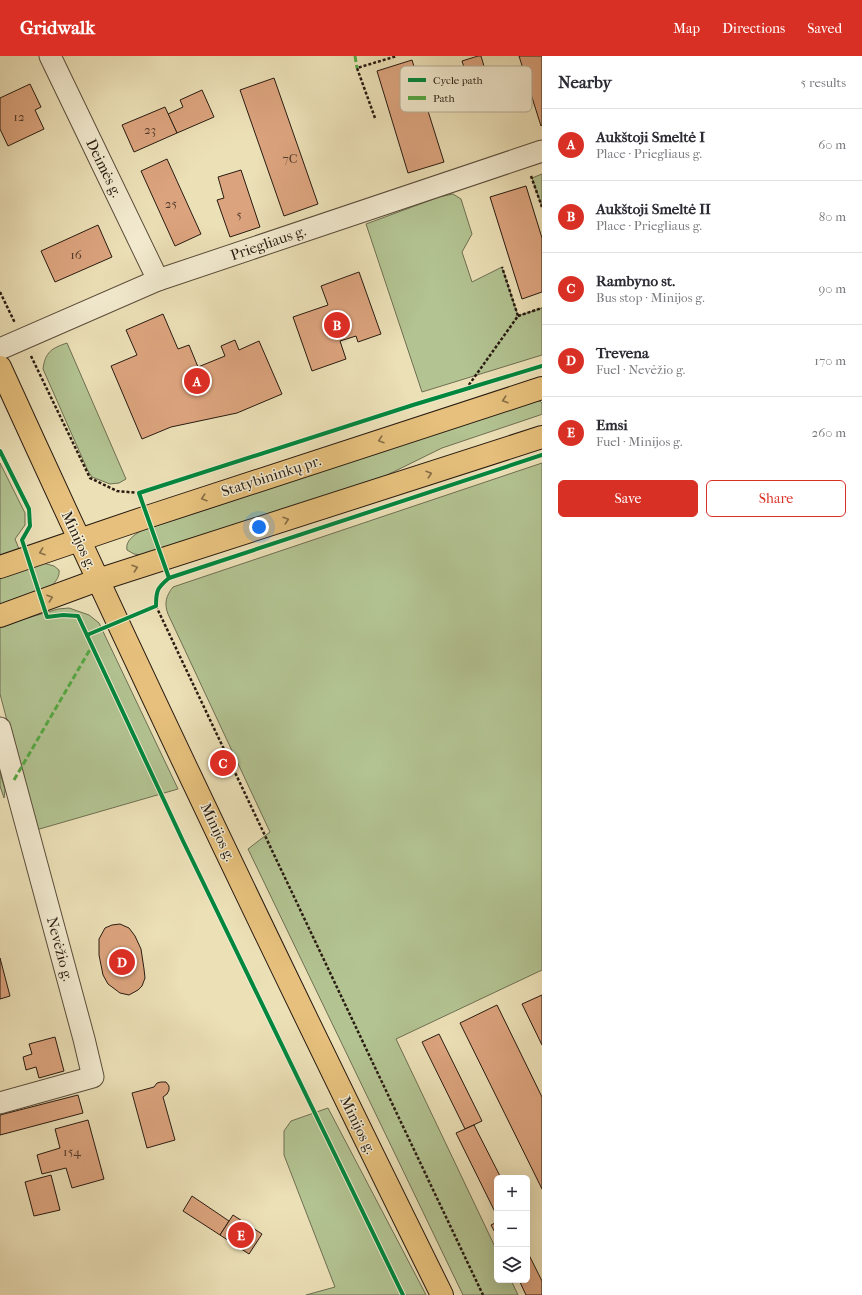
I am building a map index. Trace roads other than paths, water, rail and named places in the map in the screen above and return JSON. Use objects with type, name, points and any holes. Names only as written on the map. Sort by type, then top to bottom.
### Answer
[{"type":"main road","name":"Minijos g.","points":[[0,367],[79,540],[338,1085],[442,1295]]},
{"type":"main road","name":"Statybininkų pr.","points":[[0,567],[542,388]]},
{"type":"main road","points":[[0,616],[98,580],[542,437]]},
{"type":"street","name":"Deimės g.","points":[[50,56],[158,280]]},
{"type":"street","name":"Priegliaus g.","points":[[0,349],[158,280],[533,154]]},
{"type":"street","name":"Nevėžio g.","points":[[0,728],[94,1077],[0,1103]]},
{"type":"place","name":"Aukštoji Smeltė II","points":[[337,325]]},
{"type":"place","name":"Aukštoji Smeltė I","points":[[197,381]]},
{"type":"place","name":"Rambyno st.","points":[[223,763]]},
{"type":"place","name":"Trevena","points":[[122,962]]},
{"type":"place","name":"Emsi","points":[[241,1235]]}]
